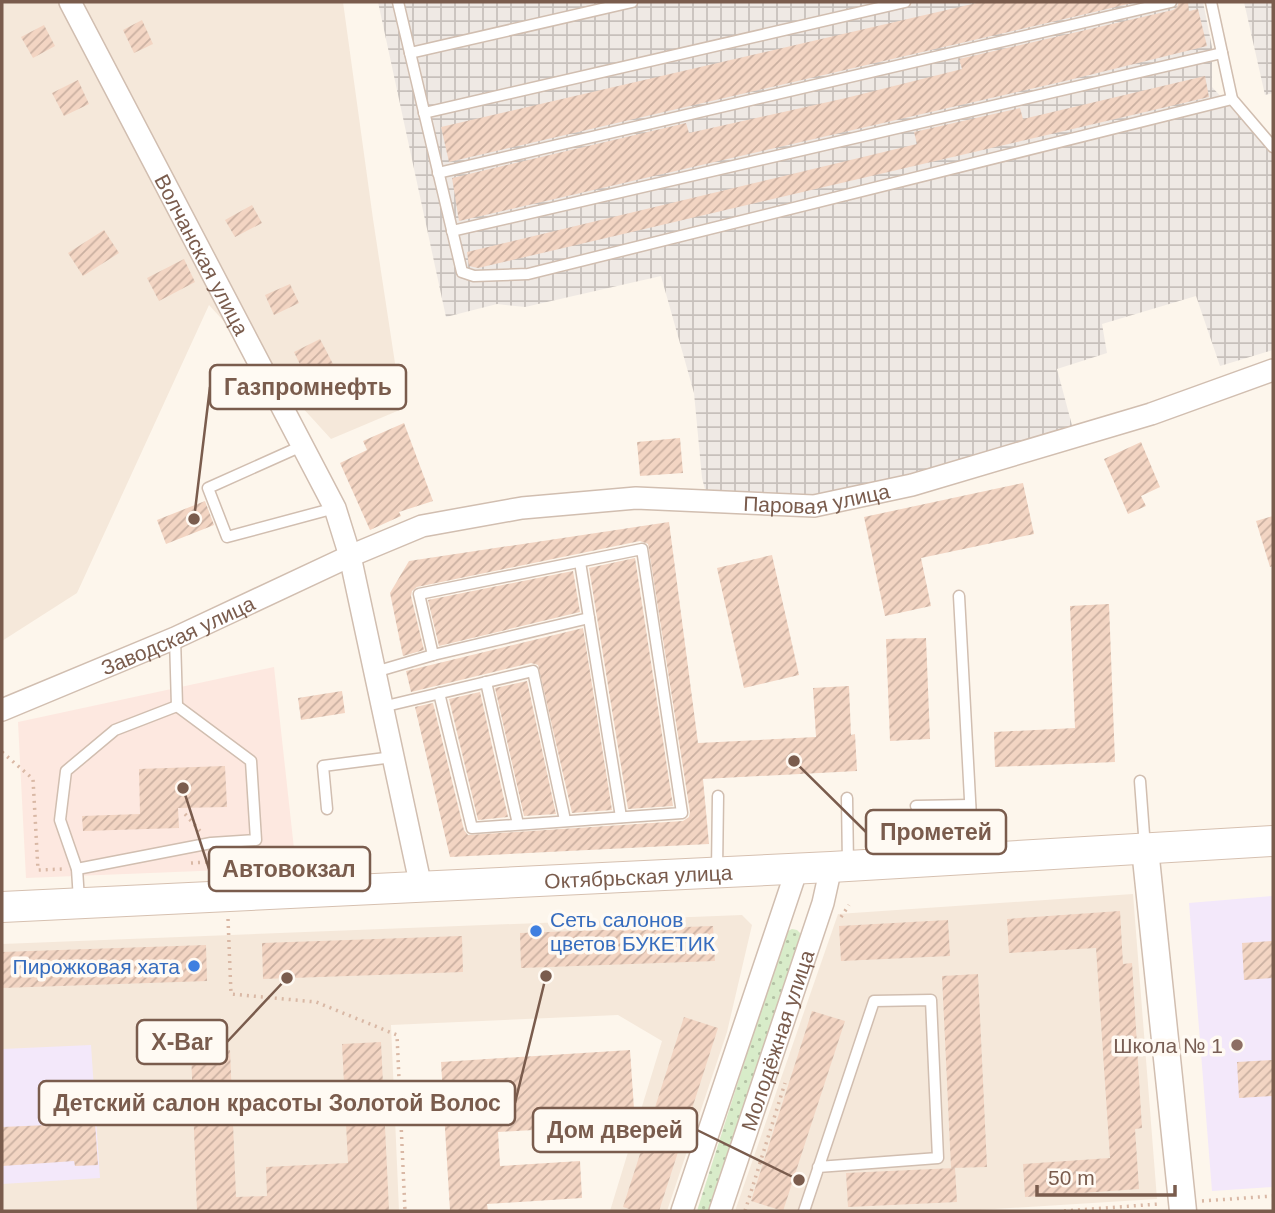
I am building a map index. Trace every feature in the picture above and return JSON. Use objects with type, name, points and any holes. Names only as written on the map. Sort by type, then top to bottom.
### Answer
[{"type":"main road","name":"Октябрьская улица","points":[[2,907],[840,867],[1273,841]]},
{"type":"street","name":"Волчанская улица","points":[[71,2],[335,508],[350,556],[421,887]]},
{"type":"street","name":"Паровая улица","points":[[350,556],[422,526],[522,508],[636,498],[814,506],[925,481],[1151,414],[1271,374]]},
{"type":"street","name":"Заводская улица","points":[[2,710],[175,638],[350,556]]},
{"type":"street","points":[[1146,849],[1183,1211]]},
{"type":"street","name":"Молодёжная улица","points":[[720,1211],[823,904],[840,867]]},
{"type":"street","name":"Молодёжная улица","points":[[681,1211],[797,869]]},
{"type":"lane","points":[[398,2],[462,272],[474,276],[528,274],[1232,99]]},
{"type":"lane","points":[[410,53],[632,2]]},
{"type":"lane","points":[[424,113],[905,2]]},
{"type":"lane","points":[[438,173],[1171,2]]},
{"type":"lane","points":[[1211,2],[1232,99],[1273,146]]},
{"type":"lane","points":[[452,232],[1222,54]]},
{"type":"lane","points":[[304,445],[208,488],[227,537],[335,508]]},
{"type":"lane","points":[[433,655],[419,594],[642,550],[681,813],[472,828],[439,693]]},
{"type":"lane","points":[[580,562],[621,817]]},
{"type":"lane","points":[[959,596],[973,858]]},
{"type":"lane","points":[[374,672],[433,655],[589,618]]},
{"type":"lane","points":[[175,638],[177,706]]},
{"type":"lane","points":[[382,707],[533,671],[565,820]]},
{"type":"lane","points":[[486,682],[518,824]]},
{"type":"lane","points":[[77,869],[211,843],[257,840],[251,761],[177,706]]},
{"type":"lane","points":[[79,903],[77,869],[60,820],[66,771],[115,730],[177,706]]},
{"type":"lane","points":[[327,809],[323,766],[393,757]]},
{"type":"lane","points":[[1140,781],[1146,849]]},
{"type":"lane","points":[[716,873],[718,796]]},
{"type":"lane","points":[[840,867],[847,798]]},
{"type":"lane","points":[[916,806],[970,805]]},
{"type":"lane","points":[[804,1211],[818,1167],[874,1000],[931,1000],[938,1158],[818,1167]]},
{"type":"path","points":[[2,752],[33,779],[38,870],[77,869]]},
{"type":"path","points":[[186,814],[227,861],[231,993],[316,1002],[397,1035],[405,1211]]},
{"type":"path","points":[[186,863],[227,861]]},
{"type":"shaded area","points":[[2,2],[343,2],[402,409],[331,439],[209,305],[77,593],[2,641]]},
{"type":"shaded area","points":[[378,2],[1203,2],[1212,47],[1212,87],[1273,153],[1273,350],[1220,366],[1196,296],[1102,324],[1107,353],[1057,369],[1073,429],[890,481],[816,498],[706,493],[702,478],[694,393],[661,276],[525,307],[497,304],[446,317]]},
{"type":"shaded area","points":[[1244,2],[1273,2],[1273,93],[1265,95]]},
{"type":"shaded area","points":[[274,667],[296,867],[26,878],[18,722]]},
{"type":"shaded area","points":[[1133,894],[1157,1199],[963,1211],[735,1211],[838,914]]},
{"type":"shaded area","name":"Школа № 1","points":[[1273,896],[1273,1187],[1212,1191],[1189,903]]},
{"type":"shaded area","points":[[742,915],[752,925],[727,1032],[667,1211],[610,1211],[662,1041],[618,1015],[391,1025],[399,1211],[2,1211],[2,944]]},
{"type":"shaded area","points":[[91,1045],[100,1178],[2,1184],[2,1049]]},
{"type":"green space","points":[[792,929],[802,935],[712,1211],[697,1211],[786,932]]},
{"type":"building","points":[[981,2],[1137,2],[449,162],[441,127]]},
{"type":"building","points":[[1179,2],[1188,2],[1189,11],[1198,9],[1207,46],[459,221],[452,178],[686,123],[689,133],[846,98],[962,69],[959,59],[1173,10]]},
{"type":"building","points":[[142,20],[153,44],[134,53],[123,30]]},
{"type":"building","points":[[44,25],[55,46],[33,58],[21,37]]},
{"type":"building","points":[[1205,76],[1209,97],[478,268],[469,266],[467,252],[917,144],[914,132],[1020,108],[1023,119]]},
{"type":"building","points":[[78,80],[89,104],[64,116],[52,93]]},
{"type":"building","points":[[252,205],[262,223],[235,237],[225,220]]},
{"type":"building","points":[[104,230],[119,253],[83,276],[68,253]]},
{"type":"building","points":[[184,259],[195,282],[159,301],[147,278]]},
{"type":"building","points":[[290,284],[299,303],[274,315],[265,295]]},
{"type":"building","points":[[320,339],[333,364],[306,377],[294,352]]},
{"type":"building","points":[[404,423],[433,501],[399,512],[401,516],[370,530],[340,463],[367,450],[363,441]]},
{"type":"building","points":[[680,438],[683,473],[640,476],[637,442]]},
{"type":"building","points":[[1141,442],[1160,487],[1141,496],[1146,506],[1128,514],[1104,459]]},
{"type":"building","points":[[1023,483],[1034,534],[921,558],[931,606],[885,616],[864,517]]},
{"type":"building","points":[[205,501],[214,525],[166,544],[157,520]]},
{"type":"building","points":[[1273,516],[1273,566],[1270,567],[1256,521]]},
{"type":"building","points":[[669,522],[698,743],[816,737],[813,688],[849,686],[851,735],[855,734],[857,771],[703,779],[709,844],[450,857],[415,707],[433,703],[464,830],[468,835],[683,821],[689,817],[690,812],[648,544],[640,541],[417,587],[411,596],[424,650],[403,656],[390,593],[409,561]]},
{"type":"building","points":[[772,555],[799,675],[744,688],[717,568]]},
{"type":"building","points":[[635,558],[673,806],[628,809],[589,568]]},
{"type":"building","points":[[573,571],[580,612],[439,646],[428,600]]},
{"type":"building","points":[[1109,604],[1115,762],[995,767],[994,732],[1075,728],[1070,606]]},
{"type":"building","points":[[583,628],[612,810],[572,813],[538,665],[531,663],[411,692],[406,671]]},
{"type":"building","points":[[926,638],[930,739],[890,741],[886,639]]},
{"type":"building","points":[[527,681],[556,814],[524,816],[495,688]]},
{"type":"building","points":[[342,691],[345,713],[301,720],[298,698]]},
{"type":"building","points":[[480,692],[508,817],[478,820],[449,699]]},
{"type":"building","points":[[225,766],[227,807],[178,808],[179,828],[83,831],[82,816],[140,814],[139,769]]},
{"type":"building","points":[[1120,911],[1123,964],[1132,963],[1142,1128],[1135,1129],[1139,1189],[1025,1197],[1023,1164],[1110,1158],[1096,948],[1009,953],[1007,919]]},
{"type":"building","points":[[948,920],[950,956],[841,961],[839,926]]},
{"type":"building","points":[[713,926],[715,961],[521,968],[520,933]]},
{"type":"building","points":[[462,936],[463,972],[263,979],[262,943]]},
{"type":"building","points":[[1273,941],[1273,978],[1244,980],[1242,943]]},
{"type":"building","points":[[206,945],[207,981],[2,988],[2,952]]},
{"type":"building","points":[[978,974],[987,1167],[951,1168],[942,976]]},
{"type":"building","points":[[812,1011],[845,1021],[783,1211],[751,1201]]},
{"type":"building","points":[[684,1017],[718,1028],[659,1211],[635,1211],[623,1207]]},
{"type":"building","points":[[381,1042],[389,1211],[197,1211],[191,1051],[230,1050],[236,1197],[267,1196],[266,1167],[348,1163],[342,1044]]},
{"type":"building","points":[[630,1050],[635,1124],[498,1132],[500,1166],[580,1161],[582,1198],[487,1204],[488,1211],[450,1211],[441,1062]]},
{"type":"building","points":[[1273,1060],[1273,1096],[1239,1098],[1237,1062]]},
{"type":"building","points":[[95,1123],[98,1165],[75,1166],[74,1161],[2,1166],[2,1127]]},
{"type":"building","points":[[955,1168],[957,1202],[848,1207],[846,1173]]},
{"type":"place","name":"Газпромнефть","points":[[194,519]]},
{"type":"place","name":"Прометей","points":[[794,761]]},
{"type":"place","name":"Автовокзал","points":[[183,788]]},
{"type":"place","name":"Сеть салонов цветов БУКЕТИК","points":[[536,931]]},
{"type":"place","name":"Пирожковая хата","points":[[194,966]]},
{"type":"place","name":"Детский салон красоты Золотой Волос","points":[[546,976]]},
{"type":"place","name":"X-Bar","points":[[287,978]]},
{"type":"place","name":"Школа № 1","points":[[1237,1045]]},
{"type":"place","name":"Дом дверей","points":[[799,1180]]}]
